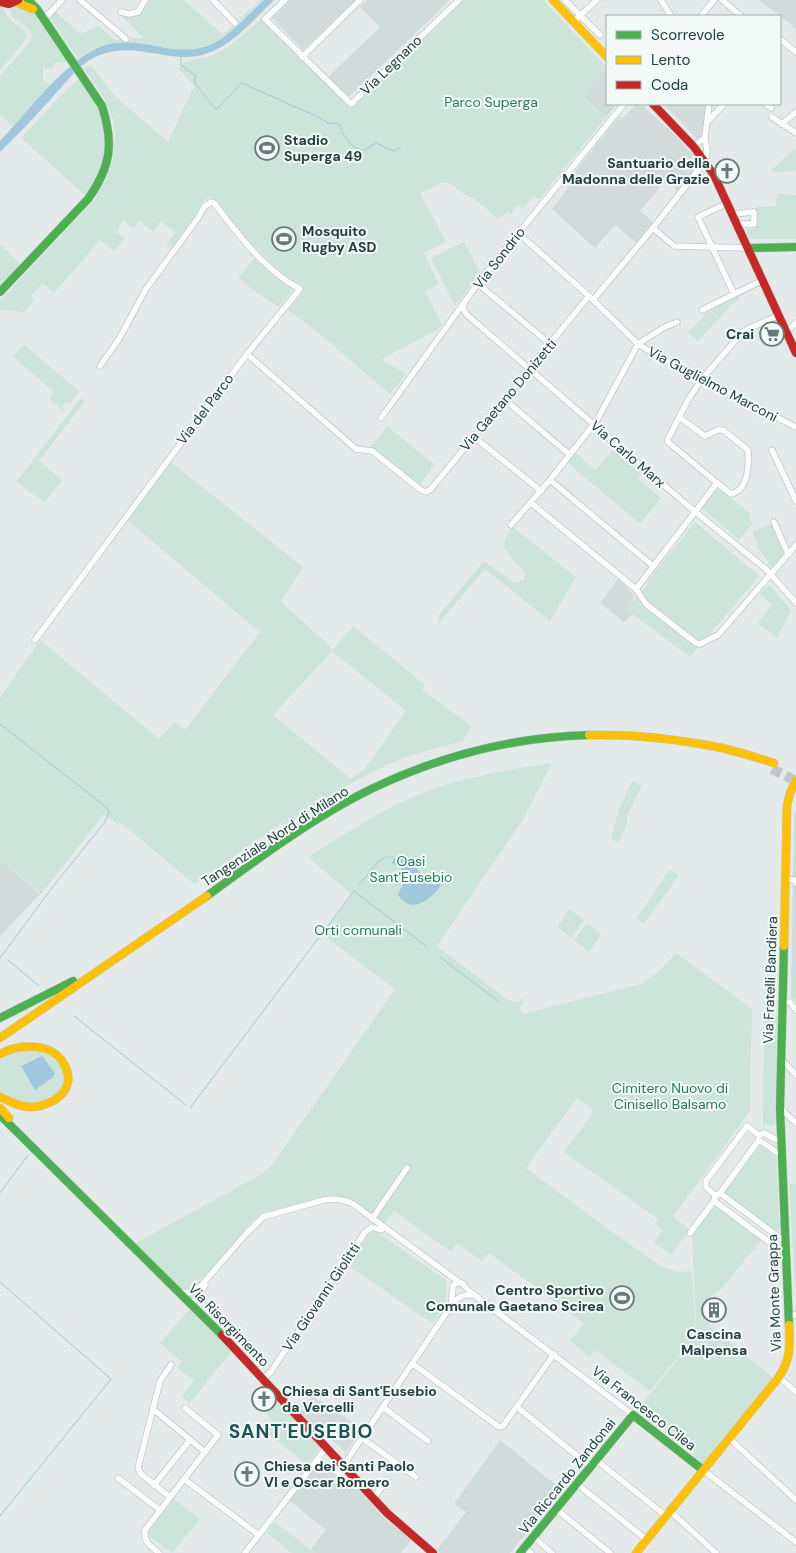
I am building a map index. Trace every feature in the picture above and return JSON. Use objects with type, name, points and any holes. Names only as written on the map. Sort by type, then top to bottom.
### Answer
[{"type":"main road","points":[[0,292],[88,199],[99,184],[109,153],[108,124],[102,106],[47,23],[45,14],[28,0]]},
{"type":"main road","points":[[553,0],[606,56]]},
{"type":"main road","points":[[0,2],[7,4],[17,1],[45,14]]},
{"type":"main road","points":[[649,105],[662,113]]},
{"type":"main road","points":[[654,105],[705,161],[728,202],[796,353]]},
{"type":"main road","points":[[748,248],[796,247]]},
{"type":"main road","name":"Tangenziale Nord di Milano","points":[[0,1038],[303,830],[349,801],[408,773],[449,758],[480,749],[545,738],[588,735],[632,735],[670,738],[707,745],[773,766],[691,748],[641,742],[596,741],[552,743],[508,750],[459,762],[422,774],[366,799],[318,827],[0,1046]]},
{"type":"main road","name":"Via Fratelli Bandiera","points":[[782,1183],[780,1063],[787,806],[796,780]]},
{"type":"main road","points":[[0,1018],[85,974],[152,929],[182,913]]},
{"type":"main road","points":[[0,1054],[19,1047],[31,1046],[42,1048],[61,1058],[68,1077],[61,1096],[47,1106],[35,1108],[22,1107],[0,1097]]},
{"type":"main road","name":"Via Risorgimento","points":[[0,1108],[26,1139]]},
{"type":"main road","name":"Via Risorgimento","points":[[0,1115],[180,1292],[193,1301],[207,1320],[264,1379],[326,1448],[342,1470],[395,1521],[433,1553]]},
{"type":"main road","name":"Via Monte Grappa","points":[[636,1553],[786,1366],[790,1353],[793,1316],[785,1251],[782,1183]]},
{"type":"main road","name":"Via Riccardo Zandonai","points":[[525,1551],[556,1509],[633,1415]]},
{"type":"main road","name":"Via Francesco Cilea","points":[[633,1415],[704,1470]]},
{"type":"street","points":[[45,14],[62,0]]},
{"type":"street","points":[[80,0],[126,39]]},
{"type":"street","points":[[121,12],[129,14],[138,12],[145,0]]},
{"type":"street","points":[[285,0],[265,19],[302,56],[360,0]]},
{"type":"street","name":"Via Legnano","points":[[302,56],[351,104],[459,0]]},
{"type":"street","points":[[565,0],[600,36]]},
{"type":"street","points":[[574,22],[597,0]]},
{"type":"street","points":[[661,0],[670,15]]},
{"type":"street","points":[[702,15],[714,0]]},
{"type":"street","points":[[722,0],[740,15]]},
{"type":"street","points":[[216,1],[235,23]]},
{"type":"street","points":[[781,40],[796,52]]},
{"type":"street","name":"Via Sondrio","points":[[381,418],[478,284],[623,105]]},
{"type":"street","points":[[705,161],[707,152],[705,137],[709,105]]},
{"type":"street","points":[[707,122],[723,105]]},
{"type":"street","points":[[782,124],[796,112]]},
{"type":"street","points":[[772,117],[796,133]]},
{"type":"street","points":[[694,148],[705,137]]},
{"type":"street","name":"Via Gaetano Donizetti","points":[[247,354],[356,449],[372,451],[426,492],[550,344],[653,228],[705,161]]},
{"type":"street","name":"Via del Parco","points":[[35,640],[247,354],[300,289],[267,264],[241,238],[214,203],[211,202],[204,207],[146,289],[119,339],[100,366]]},
{"type":"street","points":[[728,202],[698,216],[734,294]]},
{"type":"street","points":[[733,214],[754,212],[754,224],[738,224]]},
{"type":"street","points":[[653,228],[674,246],[748,248]]},
{"type":"street","name":"Via Guglielmo Marconi","points":[[518,234],[591,298],[638,344],[702,380],[796,427]]},
{"type":"street","points":[[702,310],[762,280]]},
{"type":"street","points":[[478,284],[550,344]]},
{"type":"street","name":"Via Carlo Marx","points":[[464,304],[463,310],[466,314],[695,512],[771,574],[796,603]]},
{"type":"street","points":[[679,417],[705,436],[718,430],[723,430],[748,450],[746,481],[735,493],[731,494],[717,483],[668,442],[668,439],[679,417],[688,400],[702,380],[746,330],[779,316]]},
{"type":"street","points":[[511,525],[550,480],[594,424],[638,344],[663,328],[677,322]]},
{"type":"street","points":[[786,332],[796,323]]},
{"type":"street","points":[[504,398],[570,455]]},
{"type":"street","points":[[474,436],[540,491]]},
{"type":"street","points":[[772,450],[796,501]]},
{"type":"street","points":[[550,480],[653,566]]},
{"type":"street","points":[[636,589],[717,483]]},
{"type":"street","points":[[531,503],[636,589],[646,604],[696,643],[700,644],[718,634],[796,545]]},
{"type":"street","points":[[774,522],[788,554]]},
{"type":"street","points":[[785,879],[794,880],[796,883]]},
{"type":"street","points":[[782,1002],[790,1002],[796,1010]]},
{"type":"street","points":[[780,1063],[785,1063],[796,1075]]},
{"type":"street","points":[[780,1108],[796,1123]]},
{"type":"street","points":[[781,1155],[747,1126],[706,1181],[706,1187],[777,1248],[785,1251]]},
{"type":"street","points":[[690,1233],[759,1138],[764,1133],[780,1140]]},
{"type":"street","points":[[372,1219],[407,1168]]},
{"type":"street","points":[[717,1196],[780,1238],[785,1239]]},
{"type":"street","points":[[193,1301],[207,1280],[256,1223],[267,1216],[335,1198],[347,1201],[466,1287],[466,1291],[450,1307],[342,1470],[316,1460]]},
{"type":"street","name":"Via Giovanni Giolitti","points":[[264,1379],[304,1325],[365,1232],[372,1227],[380,1230],[384,1228]]},
{"type":"street","points":[[447,1274],[452,1289],[457,1296],[470,1294],[476,1296]]},
{"type":"street","points":[[180,1292],[193,1292],[207,1280]]},
{"type":"street","points":[[450,1307],[452,1289],[459,1282]]},
{"type":"street","name":"Via Francesco Cilea","points":[[466,1287],[633,1415]]},
{"type":"street","points":[[193,1292],[193,1301]]},
{"type":"street","points":[[413,1364],[497,1426],[503,1426],[554,1354]]},
{"type":"street","points":[[170,1497],[138,1471],[160,1378],[171,1365]]},
{"type":"street","points":[[779,1377],[796,1392]]},
{"type":"street","points":[[517,1406],[593,1463],[668,1514],[716,1553]]},
{"type":"street","points":[[384,1407],[428,1440]]},
{"type":"street","points":[[152,1408],[205,1452]]},
{"type":"street","points":[[159,1553],[148,1545],[144,1536],[145,1530],[218,1435],[186,1408]]},
{"type":"street","points":[[362,1438],[416,1477]]},
{"type":"street","points":[[729,1438],[796,1500]]},
{"type":"street","points":[[154,1485],[190,1440]]},
{"type":"street","points":[[245,1553],[326,1448]]},
{"type":"street","name":"Via Francesco Cilea","points":[[704,1470],[796,1542]]},
{"type":"street","points":[[118,1478],[160,1510]]},
{"type":"street","points":[[184,1479],[259,1534]]},
{"type":"street","points":[[374,1499],[387,1480]]},
{"type":"street","points":[[576,1484],[647,1540]]},
{"type":"street","points":[[556,1509],[610,1553]]},
{"type":"street","points":[[534,1537],[552,1553]]},
{"type":"shaded area","points":[[291,0],[356,0],[303,50],[272,18]]},
{"type":"shaded area","points":[[367,0],[447,0],[448,2],[350,96],[347,96],[328,77],[380,27],[360,7]]},
{"type":"shaded area","points":[[758,0],[796,0],[796,29]]},
{"type":"shaded area","points":[[606,69],[606,105],[616,105],[606,117],[583,95]]},
{"type":"shaded area","points":[[635,105],[642,105],[677,137],[693,155],[691,160],[692,174],[678,191],[666,180],[640,211],[653,222],[636,243],[615,225],[595,248],[552,209],[570,186],[567,181],[620,116],[623,118]]},
{"type":"shaded area","points":[[665,105],[707,105],[701,137],[697,139]]},
{"type":"shaded area","points":[[618,579],[635,596],[626,609],[633,614],[624,622],[600,603]]},
{"type":"shaded area","points":[[794,812],[796,815],[796,1002],[791,996]]},
{"type":"shaded area","points":[[0,860],[40,894],[0,936]]},
{"type":"shaded area","points":[[312,1396],[362,1428],[346,1452],[299,1413]]},
{"type":"shaded area","points":[[500,1440],[561,1489],[510,1553],[440,1553],[437,1550],[466,1512],[454,1504]]},
{"type":"shaded area","points":[[317,1465],[354,1485],[388,1522],[412,1539],[401,1553],[315,1553],[311,1549],[326,1530],[290,1501]]},
{"type":"green space","points":[[149,0],[184,0],[223,35],[260,0],[264,0],[224,38],[208,46],[196,49],[174,50],[140,44],[117,43],[97,49],[79,60],[50,18],[56,12],[80,34],[99,26],[114,40],[144,38],[122,17],[138,13]]},
{"type":"green space","name":"Parco Superga","points":[[464,0],[543,0],[606,67],[583,95],[606,117],[541,197],[538,199],[534,196],[523,209],[518,205],[511,214],[508,211],[497,218],[475,199],[462,193],[450,183],[443,182],[420,193],[446,242],[424,253],[439,284],[425,291],[442,325],[437,330],[382,360],[406,374],[390,394],[320,334],[288,310],[304,291],[254,246],[210,196],[204,201],[174,248],[167,243],[176,232],[160,221],[154,232],[139,221],[133,229],[123,220],[117,232],[125,239],[114,251],[100,240],[54,293],[43,283],[31,296],[34,300],[24,312],[0,310],[0,301],[93,201],[106,180],[113,158],[115,137],[113,119],[102,94],[84,69],[90,65],[116,97],[168,142],[194,86],[178,68],[187,61],[208,57],[227,48],[263,18],[351,109]]},
{"type":"green space","points":[[0,5],[10,19],[27,34],[24,42],[0,70]]},
{"type":"green space","points":[[18,5],[34,11],[69,59],[64,63],[55,63],[51,69],[43,68],[43,80],[51,86],[14,127],[0,115],[0,76],[30,42],[32,35],[28,28],[12,16],[10,9]]},
{"type":"green space","points":[[79,79],[98,108],[105,136],[104,156],[99,175],[94,185],[85,195],[21,138],[68,88]]},
{"type":"green space","points":[[796,148],[796,171],[775,172],[771,170]]},
{"type":"green space","points":[[777,194],[796,195],[796,239],[750,239],[745,229],[755,229],[756,207],[776,206]]},
{"type":"green space","points":[[464,242],[480,273],[455,306],[431,258]]},
{"type":"green space","points":[[0,245],[23,266],[0,291]]},
{"type":"green space","points":[[256,256],[293,289],[279,307],[238,278]]},
{"type":"green space","points":[[738,296],[740,300],[733,303],[698,341],[688,333],[706,313]]},
{"type":"green space","points":[[24,345],[79,391],[70,404],[67,402],[62,406],[65,409],[64,411],[49,399],[54,392],[13,357]]},
{"type":"green space","points":[[81,398],[85,401],[39,461],[62,480],[45,502],[16,482]]},
{"type":"green space","points":[[387,426],[435,465],[419,485],[371,447]]},
{"type":"green space","points":[[613,450],[641,473],[638,479],[661,498],[640,524],[568,463],[576,453],[595,470]]},
{"type":"green space","points":[[172,463],[303,567],[281,602],[329,645],[332,651],[353,626],[425,685],[422,690],[472,726],[463,741],[404,758],[359,779],[286,825],[282,823],[194,884],[120,822],[117,824],[104,814],[41,894],[0,860],[0,698],[40,640],[159,739],[175,722],[185,730],[260,632],[127,520],[168,464]],"holes":[[[332,651],[406,711],[364,770],[351,779],[273,715]]]},
{"type":"green space","points":[[718,488],[749,512],[752,524],[739,540],[702,508]]},
{"type":"green space","points":[[695,522],[759,576],[690,657],[626,609],[648,584],[647,582]]},
{"type":"green space","points":[[773,524],[785,553],[775,566],[771,566],[758,548],[753,531]]},
{"type":"green space","points":[[513,527],[576,577],[550,621],[485,569],[438,624],[439,615],[484,561],[514,583],[524,580],[526,573],[512,559],[503,546]]},
{"type":"green space","points":[[770,586],[791,610],[777,638],[758,623],[772,605],[760,594]]},
{"type":"green space","points":[[552,763],[522,821],[437,946],[510,1001],[519,1002],[523,998],[525,1000],[520,1007],[522,1014],[641,984],[657,973],[676,953],[752,1009],[750,1111],[673,1217],[690,1230],[671,1255],[654,1242],[663,1230],[655,1224],[658,1219],[564,1152],[590,1117],[593,1110],[577,1098],[526,1168],[662,1267],[678,1272],[692,1271],[695,1326],[682,1352],[650,1391],[595,1350],[589,1357],[570,1341],[584,1323],[489,1253],[482,1261],[457,1243],[451,1252],[394,1211],[384,1224],[352,1201],[338,1196],[330,1195],[262,1213],[253,1220],[198,1286],[189,1290],[182,1289],[136,1243],[260,1175],[272,1165],[395,989],[322,934],[352,895],[308,857],[384,811],[428,791],[480,776]]},
{"type":"green space","points":[[632,781],[642,785],[627,816],[627,823],[618,843],[611,839],[619,809]]},
{"type":"green space","points":[[669,870],[679,875],[644,924],[636,919]]},
{"type":"green space","points":[[569,909],[584,920],[571,938],[558,927]]},
{"type":"green space","points":[[587,923],[601,934],[589,952],[574,940]]},
{"type":"green space","points":[[777,1016],[775,1125],[763,1124],[764,1018]]},
{"type":"green space","points":[[21,1049],[50,1054],[66,1074],[61,1094],[39,1106],[0,1095],[0,1057]]},
{"type":"green space","points":[[760,1145],[776,1157],[780,1229],[775,1231],[724,1192]]},
{"type":"green space","points":[[789,1184],[796,1184],[796,1290],[795,1286]]},
{"type":"green space","points":[[715,1205],[761,1240],[722,1288],[703,1303],[705,1321],[774,1379],[704,1465],[693,1456],[695,1453],[644,1413],[641,1416],[636,1412],[679,1358],[696,1325],[692,1235]]},
{"type":"green space","points":[[375,1231],[446,1280],[446,1305],[432,1323],[353,1269],[349,1264],[370,1232]]},
{"type":"green space","points":[[191,1307],[231,1352],[190,1403],[182,1397],[194,1381],[177,1368],[182,1362],[160,1343]]},
{"type":"green space","points":[[260,1386],[265,1386],[279,1404],[321,1446],[307,1464],[265,1432],[274,1423],[253,1395]]},
{"type":"green space","points":[[174,1499],[200,1519],[172,1553],[149,1536],[149,1531]]},
{"type":"green space","points":[[275,1522],[315,1553],[292,1553],[267,1533]]},
{"type":"water","points":[[264,0],[274,0],[232,40],[202,55],[189,57],[121,50],[107,52],[93,58],[75,72],[0,152],[0,141],[35,102],[61,74],[89,53],[109,44],[123,43],[191,50],[205,47],[217,42],[228,34]]},
{"type":"water","points":[[394,858],[402,859],[415,865],[422,877],[434,877],[440,880],[441,886],[421,903],[409,904],[398,895],[406,874],[392,863]]},
{"type":"water","points":[[42,1056],[55,1073],[53,1077],[35,1090],[21,1066]]},
{"type":"waterway","points":[[181,55],[181,65],[196,76],[194,82],[216,110],[242,83],[328,123],[339,124],[348,141],[360,149],[365,150],[376,143],[393,151],[400,148]]},
{"type":"waterway","points":[[0,724],[106,807],[109,812],[105,822],[55,884],[0,958]]},
{"type":"waterway","points":[[358,886],[377,863],[386,856]]},
{"type":"waterway","points":[[388,857],[393,858]]},
{"type":"waterway","points":[[190,1108],[354,891],[427,947]]},
{"type":"waterway","points":[[440,957],[498,1001]]},
{"type":"waterway","points":[[8,960],[39,986]]},
{"type":"waterway","points":[[74,1016],[186,1105]]},
{"type":"waterway","points":[[0,1193],[28,1155]]},
{"type":"waterway","points":[[0,1282],[31,1309]]},
{"type":"waterway","points":[[0,1516],[111,1379],[33,1311]]},
{"type":"tunnel","points":[[772,769],[796,781]]},
{"type":"traffic: fast","points":[[0,292],[88,199],[102,176],[108,154],[108,132],[102,106],[37,9],[28,0]]},
{"type":"traffic: fast","points":[[748,248],[796,247]]},
{"type":"traffic: fast","points":[[207,896],[306,826],[348,801],[395,778],[476,751],[532,740],[589,735]]},
{"type":"traffic: fast","points":[[784,946],[780,1108],[789,1325]]},
{"type":"traffic: fast","points":[[0,1018],[73,981]]},
{"type":"traffic: fast","points":[[0,1115],[222,1335]]},
{"type":"traffic: fast","points":[[520,1553],[633,1415],[703,1470]]},
{"type":"traffic: slow","points":[[553,0],[606,56]]},
{"type":"traffic: slow","points":[[16,2],[33,9]]},
{"type":"traffic: slow","points":[[589,735],[639,736],[689,742],[729,750],[774,763]]},
{"type":"traffic: slow","points":[[784,946],[787,806],[790,793],[796,781]]},
{"type":"traffic: slow","points":[[0,1038],[207,896]]},
{"type":"traffic: slow","points":[[0,1054],[17,1048],[36,1047],[45,1049],[53,1052],[60,1058],[68,1076],[67,1085],[63,1092],[49,1103],[40,1106],[22,1106],[0,1097]]},
{"type":"traffic: slow","points":[[0,1108],[9,1118]]},
{"type":"traffic: slow","points":[[636,1553],[779,1377],[786,1364],[789,1352],[789,1325]]},
{"type":"traffic: jam","points":[[0,2],[9,4],[18,0]]},
{"type":"traffic: jam","points":[[654,105],[694,147],[714,175],[796,353]]},
{"type":"traffic: jam","points":[[222,1335],[387,1513],[433,1553]]},
{"type":"place","name":"Stadio Superga 49","points":[[267,148]]},
{"type":"place","name":"Santuario della Madonna delle Grazie","points":[[727,171]]},
{"type":"place","name":"Mosquito Rugby ASD","points":[[284,239]]},
{"type":"place","name":"Crai","points":[[772,334]]},
{"type":"place","name":"Centro Sportivo Comunale Gaetano Scirea","points":[[622,1298]]},
{"type":"place","name":"Cascina Malpensa","points":[[714,1310]]},
{"type":"place","name":"Chiesa di Sant'Eusebio da Vercelli","points":[[264,1399]]},
{"type":"place","name":"Chiesa dei Santi Paolo VI e Oscar Romero","points":[[247,1474]]},
{"type":"district","name":"SANT'EUSEBIO","points":[[301,1431]]},
{"type":"park label","name":"Oasi Sant'Eusebio","points":[[411,870]]},
{"type":"park label","name":"Orti comunali","points":[[358,930]]},
{"type":"park label","name":"Cimitero Nuovo di Cinisello Balsamo","points":[[670,1096]]}]
